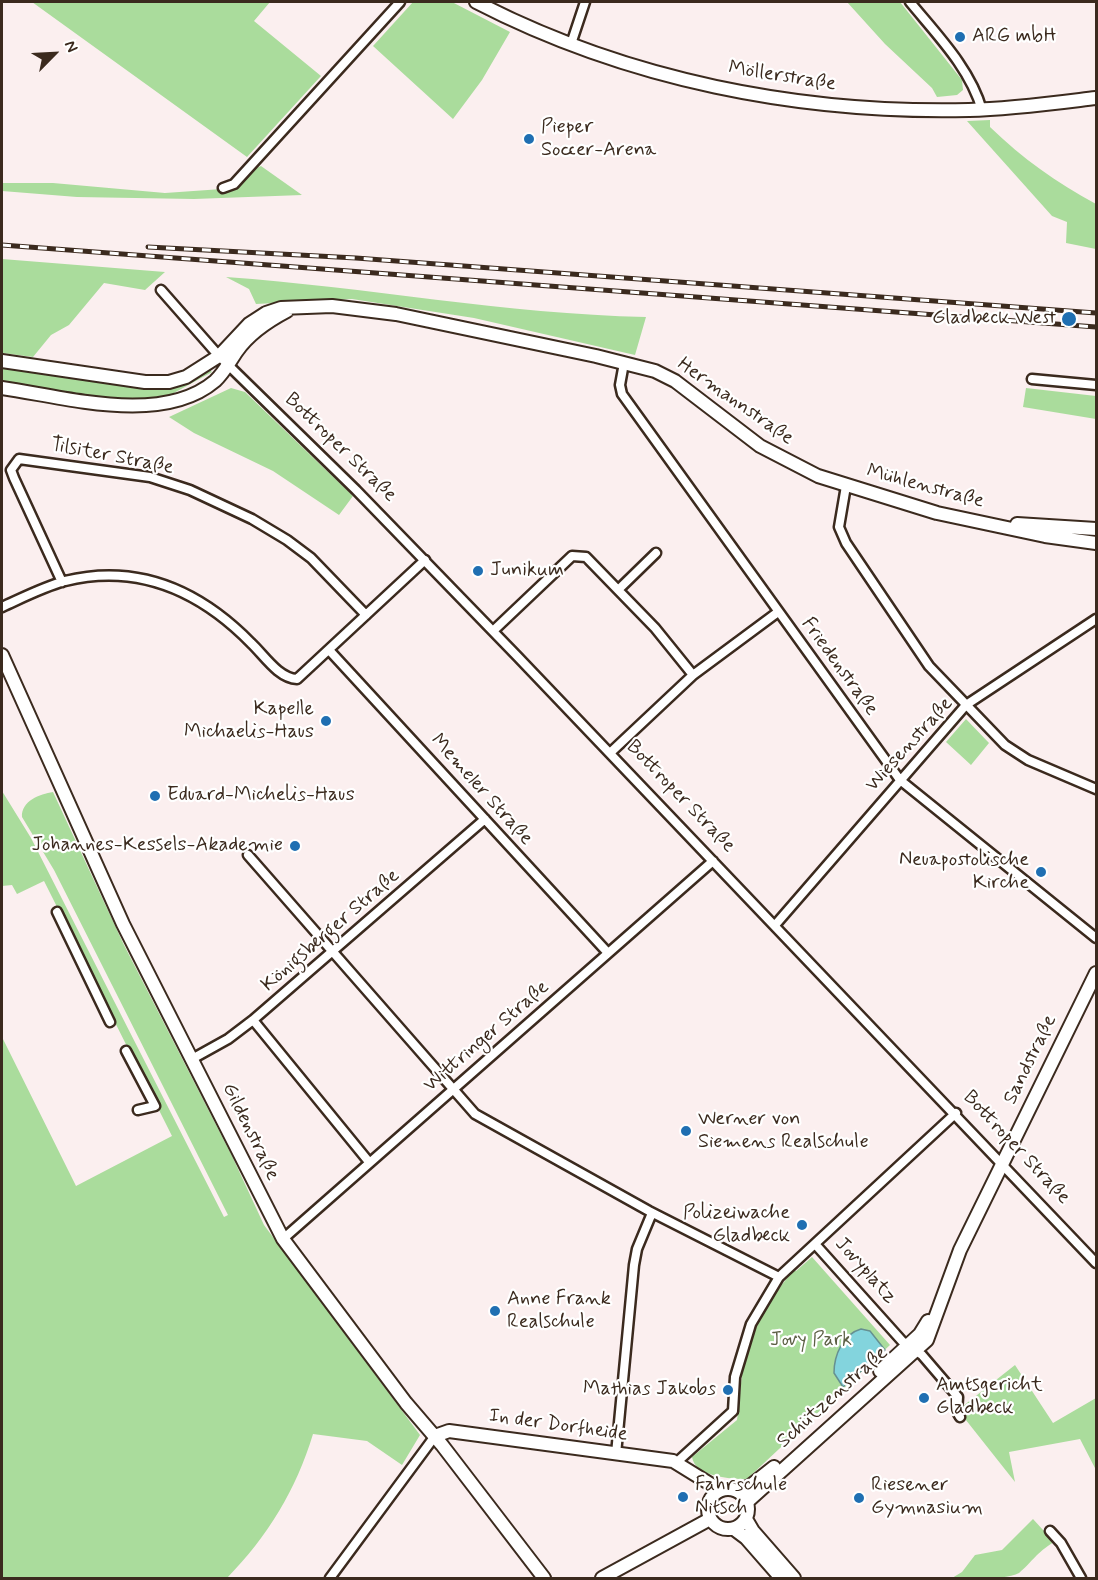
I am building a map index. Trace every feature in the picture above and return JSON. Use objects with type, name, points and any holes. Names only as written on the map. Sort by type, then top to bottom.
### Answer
[{"type":"main road","name":"Möllerstraße","points":[[476,2],[571,44],[673,77],[806,104],[913,110],[982,110],[1096,98]]},
{"type":"main road","name":"Hermannstraße","points":[[224,360],[238,350],[260,328],[293,308],[332,306],[396,315],[624,363],[665,376],[760,446],[789,463],[846,486]]},
{"type":"main road","points":[[2,361],[145,382],[169,382],[224,360]]},
{"type":"main road","points":[[2,388],[130,406],[163,405],[209,384],[224,360]]},
{"type":"main road","name":"Mühlenstraße","points":[[846,486],[937,513],[1096,543]]},
{"type":"main road","name":"Mühlenstraße","points":[[994,525],[1044,524],[1096,529]]},
{"type":"main road","name":"Gildenstraße","points":[[2,655],[123,924],[283,1239],[406,1403],[435,1436],[544,1578]]},
{"type":"main road","name":"Sandstraße","points":[[1003,1164],[1096,973]]},
{"type":"main road","name":"Schützenstraße","points":[[747,1502],[932,1329],[934,1316],[960,1250],[1003,1164]]},
{"type":"main road","name":"Schützenstraße","points":[[737,1491],[750,1486],[912,1348]]},
{"type":"main road","name":"In der Dorfheide","points":[[435,1436],[449,1431],[677,1462]]},
{"type":"main road","points":[[677,1462],[720,1490],[737,1491],[747,1502],[746,1519],[753,1531],[794,1578]]},
{"type":"main road","points":[[692,1473],[710,1499]]},
{"type":"main road","points":[[720,1490],[710,1499],[707,1510],[710,1519],[722,1529],[734,1529],[746,1538],[781,1578]]},
{"type":"main road","points":[[603,1578],[710,1519]]},
{"type":"main road","points":[[734,1529],[746,1519]]},
{"type":"street","points":[[223,188],[234,184],[400,2]]},
{"type":"street","points":[[571,44],[585,2]]},
{"type":"street","points":[[910,2],[966,72],[977,92],[982,110]]},
{"type":"street","name":"Bottroper Straße","points":[[161,290],[224,360],[425,560],[776,924],[1096,1263]]},
{"type":"street","name":"Friedenstraße","points":[[624,363],[620,385],[622,394],[900,780],[1096,938]]},
{"type":"street","points":[[1032,379],[1096,385]]},
{"type":"street","name":"Tilsiter Straße","points":[[62,582],[11,470],[19,459],[150,477],[190,490],[252,519],[287,540],[311,558],[366,615]]},
{"type":"street","points":[[846,486],[839,527],[846,543],[929,666],[1005,745],[1028,760],[1096,789]]},
{"type":"street","points":[[1096,538],[1096,543]]},
{"type":"street","points":[[618,590],[656,553]]},
{"type":"street","points":[[493,631],[572,556],[586,557],[693,675]]},
{"type":"street","points":[[2,608],[62,582],[88,577],[118,576],[147,579],[174,588],[223,615],[289,678],[303,676],[425,560]]},
{"type":"street","points":[[610,753],[693,675],[778,612]]},
{"type":"street","name":"Wiesenstraße","points":[[776,924],[966,705],[1096,619]]},
{"type":"street","name":"Memeler Straße","points":[[329,651],[608,953]]},
{"type":"street","name":"Königsberger Straße","points":[[192,1059],[228,1039],[253,1020],[485,819]]},
{"type":"street","points":[[248,855],[470,1110],[488,1124],[652,1213],[779,1276]]},
{"type":"street","name":"Wittringer Straße","points":[[283,1239],[713,861]]},
{"type":"street","points":[[57,912],[110,1022]]},
{"type":"street","points":[[253,1020],[369,1162]]},
{"type":"street","points":[[126,1051],[155,1106],[138,1110]]},
{"type":"street","points":[[815,1244],[956,1113]]},
{"type":"street","points":[[616,1454],[634,1265],[637,1249],[652,1213]]},
{"type":"street","name":"Jovyplatz","points":[[677,1462],[733,1411],[735,1377],[751,1323],[779,1276],[815,1244],[958,1397],[957,1412],[960,1417]]},
{"type":"street","points":[[330,1578],[435,1436]]},
{"type":"street","points":[[1050,1531],[1061,1543],[1081,1578]]},
{"type":"green space","points":[[32,2],[270,2],[254,21],[321,76],[247,157]]},
{"type":"green space","points":[[413,2],[452,2],[510,32],[482,80],[453,119],[373,46]]},
{"type":"green space","points":[[847,2],[900,2],[962,80],[963,90],[957,95],[937,97],[932,88],[885,44]]},
{"type":"green space","points":[[990,120],[990,127],[1027,160],[1096,204],[1096,249],[1066,243],[1067,222],[1052,216],[967,121]]},
{"type":"green space","points":[[261,166],[302,195],[194,199],[77,197],[2,191],[2,183],[53,183],[165,193],[222,189],[241,185],[252,170]]},
{"type":"green space","points":[[2,259],[165,272],[145,290],[104,283],[69,325],[51,335],[33,357],[2,353]]},
{"type":"green space","points":[[226,277],[279,281],[488,306],[646,317],[635,355],[474,318],[352,299],[256,304],[249,289]]},
{"type":"green space","points":[[2,365],[162,387],[209,369],[212,372],[163,399],[127,401],[2,383]]},
{"type":"green space","points":[[231,388],[245,392],[353,496],[339,515],[273,471],[194,433],[169,417]]},
{"type":"green space","points":[[1026,388],[1096,396],[1096,419],[1023,407]]},
{"type":"green space","points":[[966,719],[989,743],[971,765],[946,742]]},
{"type":"green space","points":[[2,791],[31,838],[224,1217],[228,1215],[54,870],[22,817],[25,807],[32,799],[53,792],[124,945],[232,1156],[264,1225],[420,1435],[402,1465],[367,1441],[313,1434],[298,1474],[279,1511],[255,1546],[227,1578],[2,1578],[2,1037],[76,1186],[172,1136],[44,881],[17,894],[12,885],[2,886]]},
{"type":"green space","name":"Jovy Park","points":[[812,1257],[890,1345],[747,1479],[707,1473],[695,1464],[692,1457],[737,1420],[744,1364],[757,1326],[785,1280]]},
{"type":"green space","points":[[1015,1365],[1053,1423],[1096,1398],[1096,1470],[1080,1439],[1009,1452],[1015,1482],[958,1410]]},
{"type":"green space","points":[[1033,1519],[1054,1542],[1019,1573],[997,1578],[952,1578],[962,1572],[975,1555],[1002,1550]]},
{"type":"water","points":[[861,1329],[870,1331],[885,1350],[843,1387],[834,1373],[838,1352],[849,1335]]},
{"type":"railway","points":[[2,245],[1096,327]]},
{"type":"railway","points":[[148,247],[356,258],[1096,313]]},
{"type":"place","name":"ARG mbH","points":[[960,37]]},
{"type":"place","name":"Pieper Soccer-Arena","points":[[529,139]]},
{"type":"place","name":"Gladbeck West","points":[[1069,319]]},
{"type":"place","name":"Junikum","points":[[478,571]]},
{"type":"place","name":"Kapelle Michaelis-Haus","points":[[326,721]]},
{"type":"place","name":"Eduard-Michelis-Haus","points":[[155,796]]},
{"type":"place","name":"Johannes-Kessels-Akademie","points":[[295,846]]},
{"type":"place","name":"Neuapostolische Kirche","points":[[1041,872]]},
{"type":"place","name":"Werner von Siemens Realschule","points":[[686,1131]]},
{"type":"place","name":"Polizeiwache Gladbeck","points":[[802,1225]]},
{"type":"place","name":"Anne Frank Realschule","points":[[495,1311]]},
{"type":"place","name":"Mathias Jakobs","points":[[728,1390]]},
{"type":"place","name":"Amtsgericht Gladbeck","points":[[924,1398]]},
{"type":"place","name":"Fahrschule Nitsch","points":[[683,1497]]},
{"type":"place","name":"Riesener Gymnasium","points":[[859,1498]]}]
